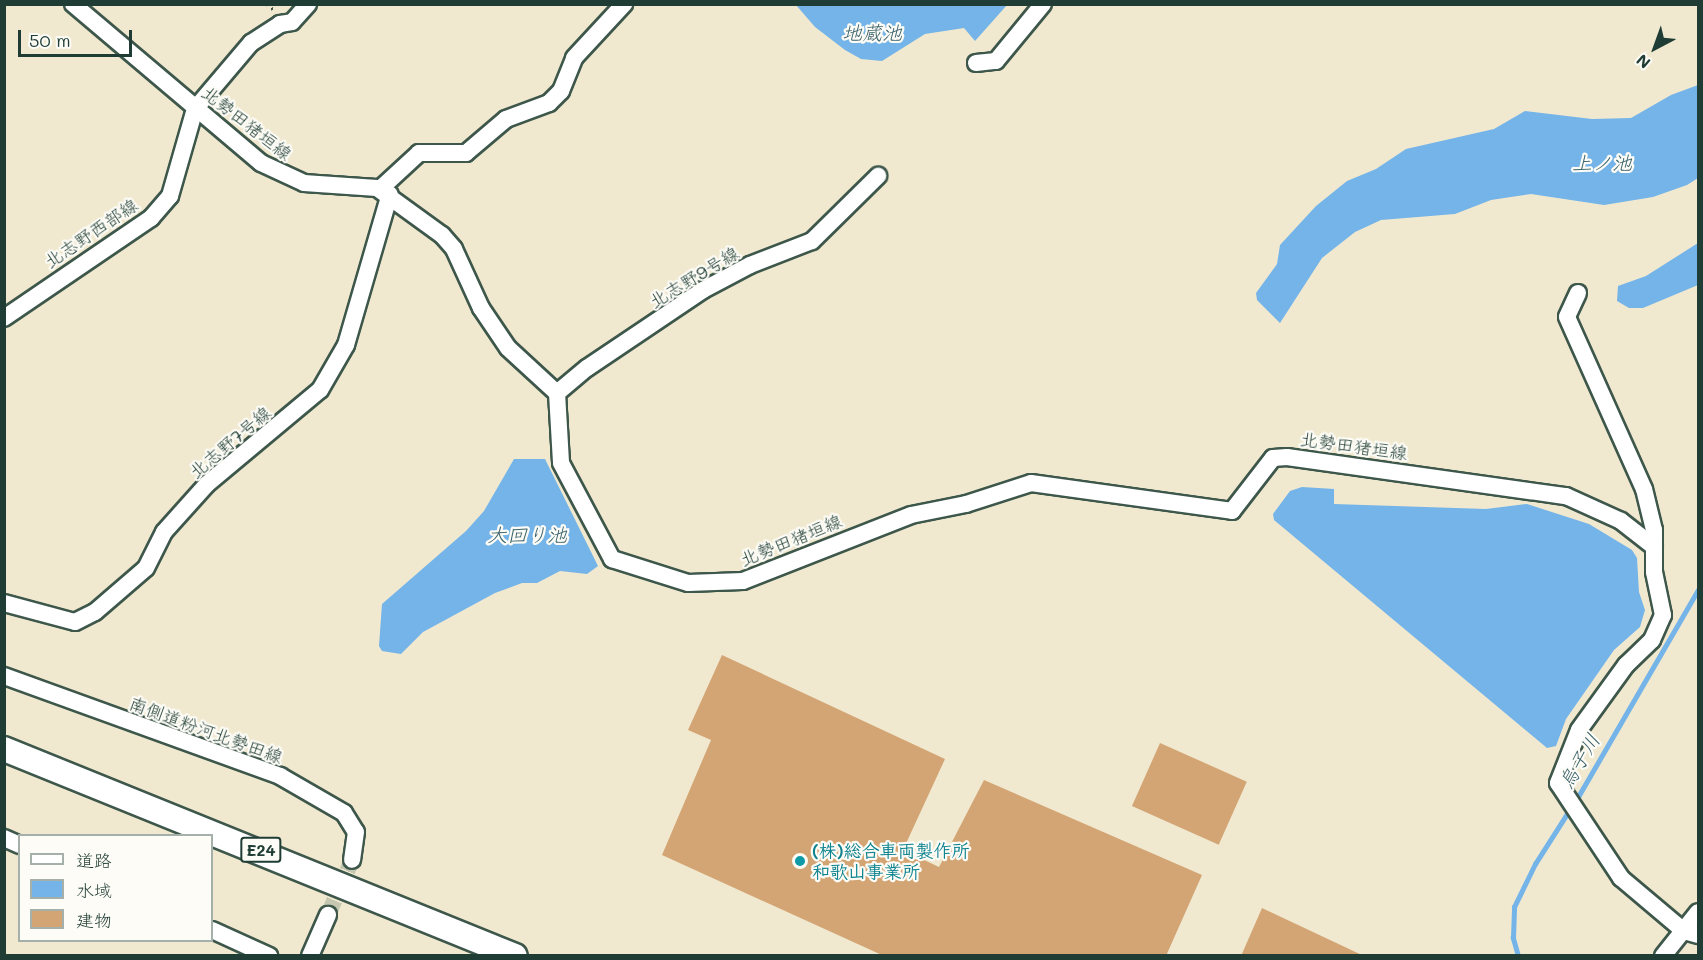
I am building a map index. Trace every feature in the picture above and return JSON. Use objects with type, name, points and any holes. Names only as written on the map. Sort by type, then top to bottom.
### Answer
[{"type":"highway","name":"E24","points":[[4,749],[515,956]]},
{"type":"street","name":"北勢田猪垣線","points":[[73,4],[195,109],[281,175],[324,187],[385,192]]},
{"type":"street","name":"北志野西部線","points":[[4,318],[151,218],[170,196],[195,109],[251,43],[280,24],[292,22],[308,4]]},
{"type":"street","points":[[557,393],[508,348],[481,308],[454,249],[385,192],[418,153],[466,153],[507,119],[549,103],[561,91],[574,58],[624,4]]},
{"type":"street","points":[[976,63],[996,61],[1043,4]]},
{"type":"street","name":"北志野9号線","points":[[557,393],[587,368],[704,290],[750,265],[812,241],[879,176]]},
{"type":"street","name":"北志野7号線","points":[[4,603],[75,622],[95,612],[146,568],[164,532],[207,484],[320,390],[346,345],[385,192]]},
{"type":"street","points":[[1578,293],[1567,317],[1644,489],[1654,530],[1653,546],[1663,615],[1652,640],[1626,665],[1579,730],[1558,783],[1622,878],[1691,933]]},
{"type":"street","name":"北勢田猪垣線","points":[[557,393],[561,463],[607,553],[612,559],[688,583],[742,581],[911,515],[966,504],[1030,483],[1232,511],[1274,458],[1287,457],[1566,496],[1621,521],[1653,546]]},
{"type":"street","name":"南側道粉河北勢田線","points":[[4,676],[279,776],[344,813],[356,832],[352,860]]},
{"type":"street","points":[[1663,956],[1691,933],[1698,912]]},
{"type":"street","points":[[310,956],[327,915]]},
{"type":"street","points":[[213,930],[269,956]]},
{"type":"water","name":"地蔵池","points":[[796,5],[1007,5],[975,41],[964,28],[925,34],[882,61],[861,59],[845,50],[815,27]]},
{"type":"water","name":"上ノ池","points":[[1698,85],[1698,178],[1687,185],[1653,197],[1604,205],[1531,194],[1491,200],[1455,214],[1381,220],[1355,232],[1322,258],[1280,323],[1257,300],[1256,293],[1277,264],[1280,245],[1316,206],[1347,181],[1376,169],[1406,149],[1494,129],[1525,111],[1592,119],[1631,118],[1671,95]]},
{"type":"water","points":[[1698,243],[1698,285],[1643,308],[1629,308],[1617,301],[1618,286],[1646,276]]},
{"type":"water","name":"大回り池","points":[[514,459],[545,459],[598,566],[587,574],[560,571],[537,583],[522,583],[495,593],[423,632],[401,654],[382,651],[379,646],[382,604],[466,531],[484,511]]},
{"type":"water","points":[[1302,487],[1334,489],[1334,504],[1486,509],[1527,504],[1589,524],[1632,550],[1637,558],[1639,592],[1645,610],[1640,627],[1614,650],[1566,719],[1556,746],[1547,748],[1274,520],[1273,514],[1290,491]]},
{"type":"building","name":"(株)総合車両製作所 和歌山事業所","points":[[722,655],[945,759],[903,850],[939,867],[984,780],[1202,875],[1166,956],[884,956],[662,855],[711,740],[688,730]]},
{"type":"building","points":[[1160,743],[1247,782],[1219,845],[1132,806]]},
{"type":"building","points":[[1262,908],[1364,956],[1241,956]]},
{"type":"waterway","name":"烏子川","points":[[1575,802],[1698,590]]},
{"type":"waterway","name":"烏子川","points":[[1518,956],[1513,938],[1514,907],[1535,864],[1570,809]]},
{"type":"tunnel","points":[[328,915],[352,860]]},
{"type":"place","name":"(株)総合車両製作所 和歌山事業所","points":[[800,861]]}]
